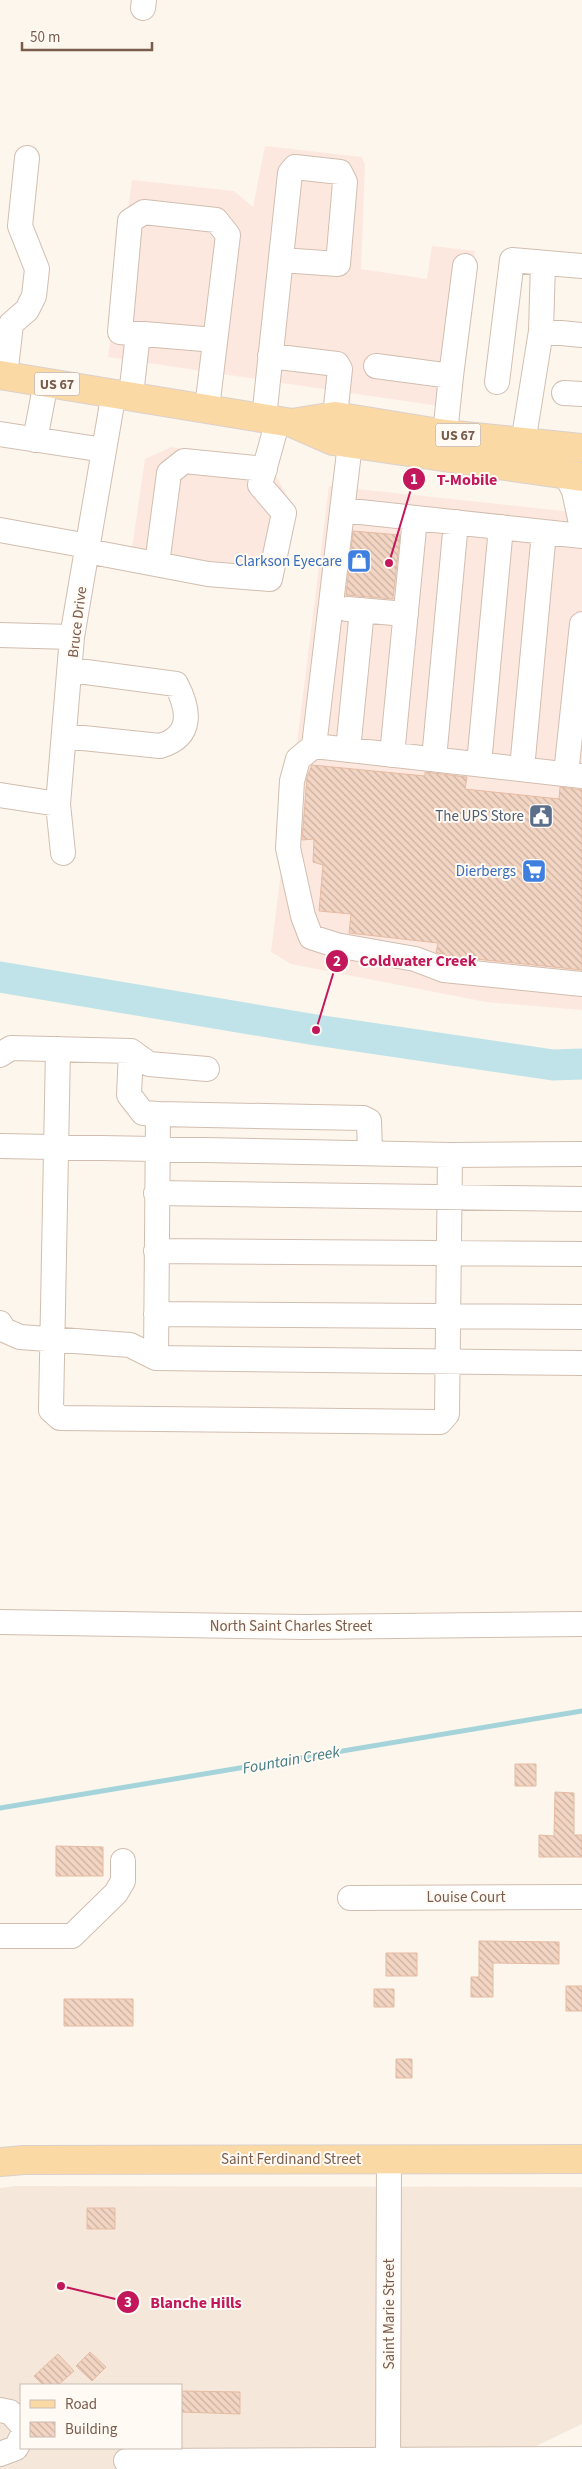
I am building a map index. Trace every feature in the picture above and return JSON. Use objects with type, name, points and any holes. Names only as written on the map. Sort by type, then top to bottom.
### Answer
[{"type":"main road","name":"US 67","points":[[2,376],[278,420],[333,441],[350,444],[574,476]]},
{"type":"main road","name":"US 67","points":[[278,420],[335,416],[445,434],[582,448]]},
{"type":"main road","name":"Saint Ferdinand Street","points":[[0,2162],[24,2160],[582,2160]]},
{"type":"street","points":[[2,376],[11,324],[27,310],[34,296],[37,269],[20,226],[27,158]]},
{"type":"street","points":[[207,408],[228,235],[216,220],[144,212],[130,221],[120,332],[215,340]]},
{"type":"street","points":[[0,530],[199,572],[270,579],[284,513],[260,485],[278,420],[270,356],[280,260]]},
{"type":"street","points":[[497,382],[512,260],[582,266]]},
{"type":"street","points":[[523,443],[541,331],[543,263]]},
{"type":"street","points":[[445,434],[465,266]]},
{"type":"street","points":[[541,331],[582,335]]},
{"type":"street","name":"Bruce Drive","points":[[63,853],[58,804],[71,670],[72,637],[104,450],[122,394],[138,334]]},
{"type":"street","points":[[270,356],[337,364],[340,369],[335,416]]},
{"type":"street","points":[[376,366],[451,376]]},
{"type":"street","points":[[35,440],[46,382]]},
{"type":"street","points":[[0,434],[104,450]]},
{"type":"street","points":[[350,444],[314,746],[298,759],[292,781],[288,848],[303,916],[311,936],[336,945],[415,959],[444,970],[582,984]]},
{"type":"street","points":[[158,564],[169,472],[184,461],[265,469]]},
{"type":"street","points":[[574,476],[574,491],[582,528]]},
{"type":"street","points":[[342,510],[582,536]]},
{"type":"street","points":[[392,755],[416,518]]},
{"type":"street","points":[[434,759],[456,522]]},
{"type":"street","points":[[479,764],[501,527]]},
{"type":"street","points":[[522,769],[544,532]]},
{"type":"street","points":[[330,608],[406,614]]},
{"type":"street","points":[[348,750],[362,610]]},
{"type":"street","points":[[0,635],[72,637]]},
{"type":"street","points":[[314,746],[574,775],[582,637]]},
{"type":"street","points":[[64,736],[160,746],[174,742],[182,732],[186,716],[186,703],[176,684],[71,670]]},
{"type":"street","points":[[0,795],[58,804]]},
{"type":"street","points":[[0,1055],[11,1048],[130,1051],[149,1064],[207,1069]]},
{"type":"street","points":[[58,1049],[51,1410],[60,1418],[440,1422],[447,1414],[450,1155]]},
{"type":"street","points":[[130,1051],[129,1095],[143,1113],[363,1118],[369,1121],[370,1154]]},
{"type":"street","points":[[156,1358],[156,1148],[158,1114]]},
{"type":"street","points":[[0,1146],[370,1154],[582,1154]]},
{"type":"street","points":[[156,1193],[582,1199]]},
{"type":"street","points":[[156,1251],[582,1254]]},
{"type":"street","points":[[156,1314],[582,1317]]},
{"type":"street","points":[[0,1323],[4,1330],[20,1337],[130,1345],[156,1358],[582,1363]]},
{"type":"street","name":"North Saint Charles Street","points":[[0,1622],[295,1627],[582,1624]]},
{"type":"street","points":[[0,1936],[72,1936],[116,1893],[123,1881],[123,1861]]},
{"type":"street","name":"Louise Court","points":[[350,1898],[582,1896]]},
{"type":"street","name":"Saint Marie Street","points":[[388,2464],[389,2160]]},
{"type":"street","points":[[0,2410],[10,2412],[20,2423]]},
{"type":"street","points":[[0,2454],[16,2448],[20,2440]]},
{"type":"street","points":[[126,2461],[388,2464],[582,2459]]},
{"type":"shaded area","points":[[265,146],[362,157],[365,165],[361,269],[427,279],[432,246],[475,251],[459,409],[108,357],[132,180],[234,191],[253,207]]},
{"type":"shaded area","points":[[171,447],[270,465],[292,505],[282,574],[129,569],[145,459]]},
{"type":"shaded area","points":[[329,486],[582,513],[582,1010],[486,1002],[291,964],[271,952]]},
{"type":"shaded area","points":[[15,2186],[582,2187],[582,2424],[526,2451],[378,2469],[0,2469],[0,2188]]},
{"type":"building","points":[[353,531],[400,535],[393,599],[346,595]]},
{"type":"building","points":[[312,765],[425,776],[425,772],[467,777],[465,789],[559,799],[560,787],[582,790],[582,970],[447,956],[436,952],[438,943],[349,933],[351,914],[319,911],[323,865],[313,862],[314,839],[302,840],[307,777]]},
{"type":"building","points":[[515,1764],[536,1764],[536,1786],[515,1786]]},
{"type":"building","points":[[555,1792],[574,1793],[574,1835],[582,1835],[582,1857],[539,1857],[539,1835],[554,1836]]},
{"type":"building","points":[[56,1846],[103,1847],[103,1876],[56,1876]]},
{"type":"building","points":[[479,1941],[559,1942],[559,1964],[493,1963],[493,1997],[471,1997],[471,1977],[479,1977]]},
{"type":"building","points":[[386,1953],[417,1953],[417,1976],[386,1976]]},
{"type":"building","points":[[566,1986],[582,1986],[582,2011],[566,2011]]},
{"type":"building","points":[[374,1989],[394,1989],[394,2007],[374,2007]]},
{"type":"building","points":[[64,1999],[133,1999],[133,2026],[64,2026]]},
{"type":"building","points":[[396,2059],[412,2059],[412,2078],[396,2078]]},
{"type":"building","points":[[87,2208],[115,2208],[115,2229],[87,2229]]},
{"type":"building","points":[[90,2352],[106,2367],[92,2381],[76,2366]]},
{"type":"building","points":[[58,2354],[74,2371],[59,2384],[42,2384],[34,2376]]},
{"type":"building","points":[[182,2391],[240,2392],[240,2414],[182,2412]]},
{"type":"waterway","points":[[0,977],[316,1030],[553,1065],[582,1064]]},
{"type":"waterway","name":"Fountain Creek","points":[[0,1808],[582,1711]]},
{"type":"place","name":"Clarkson Eyecare","points":[[359,561]]},
{"type":"place","name":"T-Mobile","points":[[389,563]]},
{"type":"place","name":"The UPS Store","points":[[541,816]]},
{"type":"place","name":"Dierbergs","points":[[534,871]]},
{"type":"place","name":"Coldwater Creek","points":[[316,1030]]},
{"type":"place","name":"Blanche Hills","points":[[61,2286]]}]
